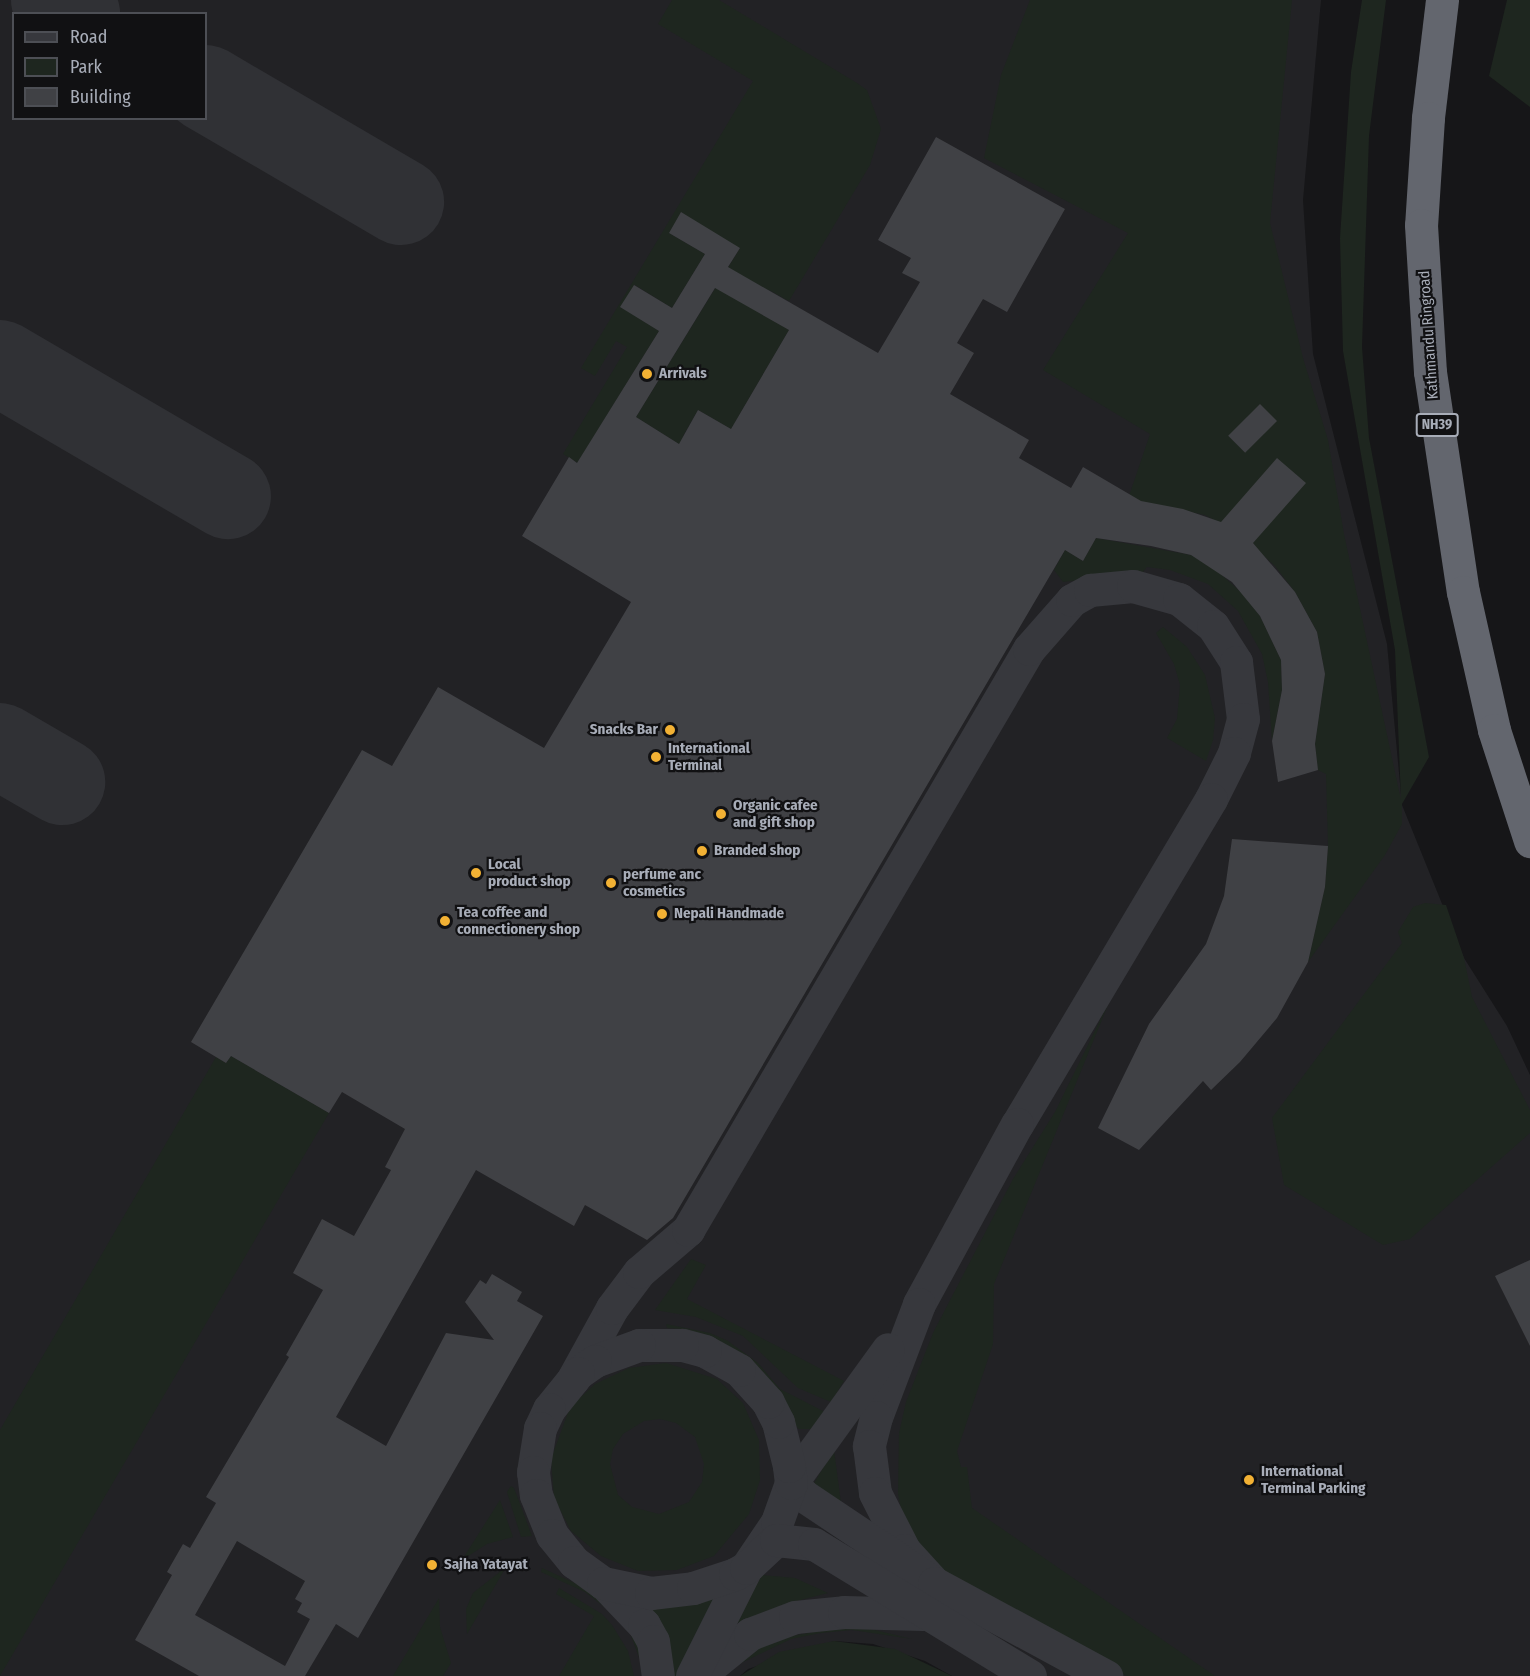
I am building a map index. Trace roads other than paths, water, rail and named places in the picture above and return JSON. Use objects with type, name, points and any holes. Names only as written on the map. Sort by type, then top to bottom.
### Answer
[{"type":"highway","name":"Kathmandu Ringroad","points":[[1442,0],[1428,118],[1422,225],[1430,372],[1463,592],[1494,730],[1530,841]]},
{"type":"street","points":[[658,1676],[653,1641],[644,1624],[603,1583],[561,1549],[543,1516],[536,1495],[533,1472],[540,1428],[549,1409],[573,1379],[612,1308],[639,1272],[688,1230],[1029,649],[1072,600],[1090,590],[1108,585],[1156,590],[1199,612],[1225,640],[1236,662],[1241,682],[1243,719],[1234,753],[1211,799],[1017,1125],[920,1304],[837,1425],[790,1483],[777,1522],[746,1568],[692,1676]]},
{"type":"street","points":[[920,1304],[876,1417],[869,1446],[870,1469],[875,1493],[893,1533],[915,1566],[934,1584]]},
{"type":"street","points":[[573,1379],[596,1361],[639,1345],[682,1345],[705,1351],[739,1370],[768,1402],[786,1448],[790,1483],[934,1584],[1106,1676]]},
{"type":"street","points":[[603,1583],[651,1593],[693,1588],[746,1568],[776,1540],[788,1538],[814,1544],[923,1614],[1030,1676]]},
{"type":"street","points":[[699,1676],[750,1634],[795,1617],[844,1612],[923,1614]]},
{"type":"place","name":"Arrivals","points":[[647,374]]},
{"type":"place","name":"Snacks Bar","points":[[670,730]]},
{"type":"place","name":"International Terminal","points":[[656,757]]},
{"type":"place","name":"Organic cafee and gift shop","points":[[721,814]]},
{"type":"place","name":"Branded shop","points":[[702,851]]},
{"type":"place","name":"Local product shop","points":[[476,873]]},
{"type":"place","name":"perfume anc cosmetics","points":[[611,883]]},
{"type":"place","name":"Nepali Handmade","points":[[662,914]]},
{"type":"place","name":"Tea coffee and connectionery shop","points":[[445,921]]},
{"type":"place","name":"International Terminal Parking","points":[[1249,1480]]},
{"type":"place","name":"Sajha Yatayat","points":[[432,1565]]}]
